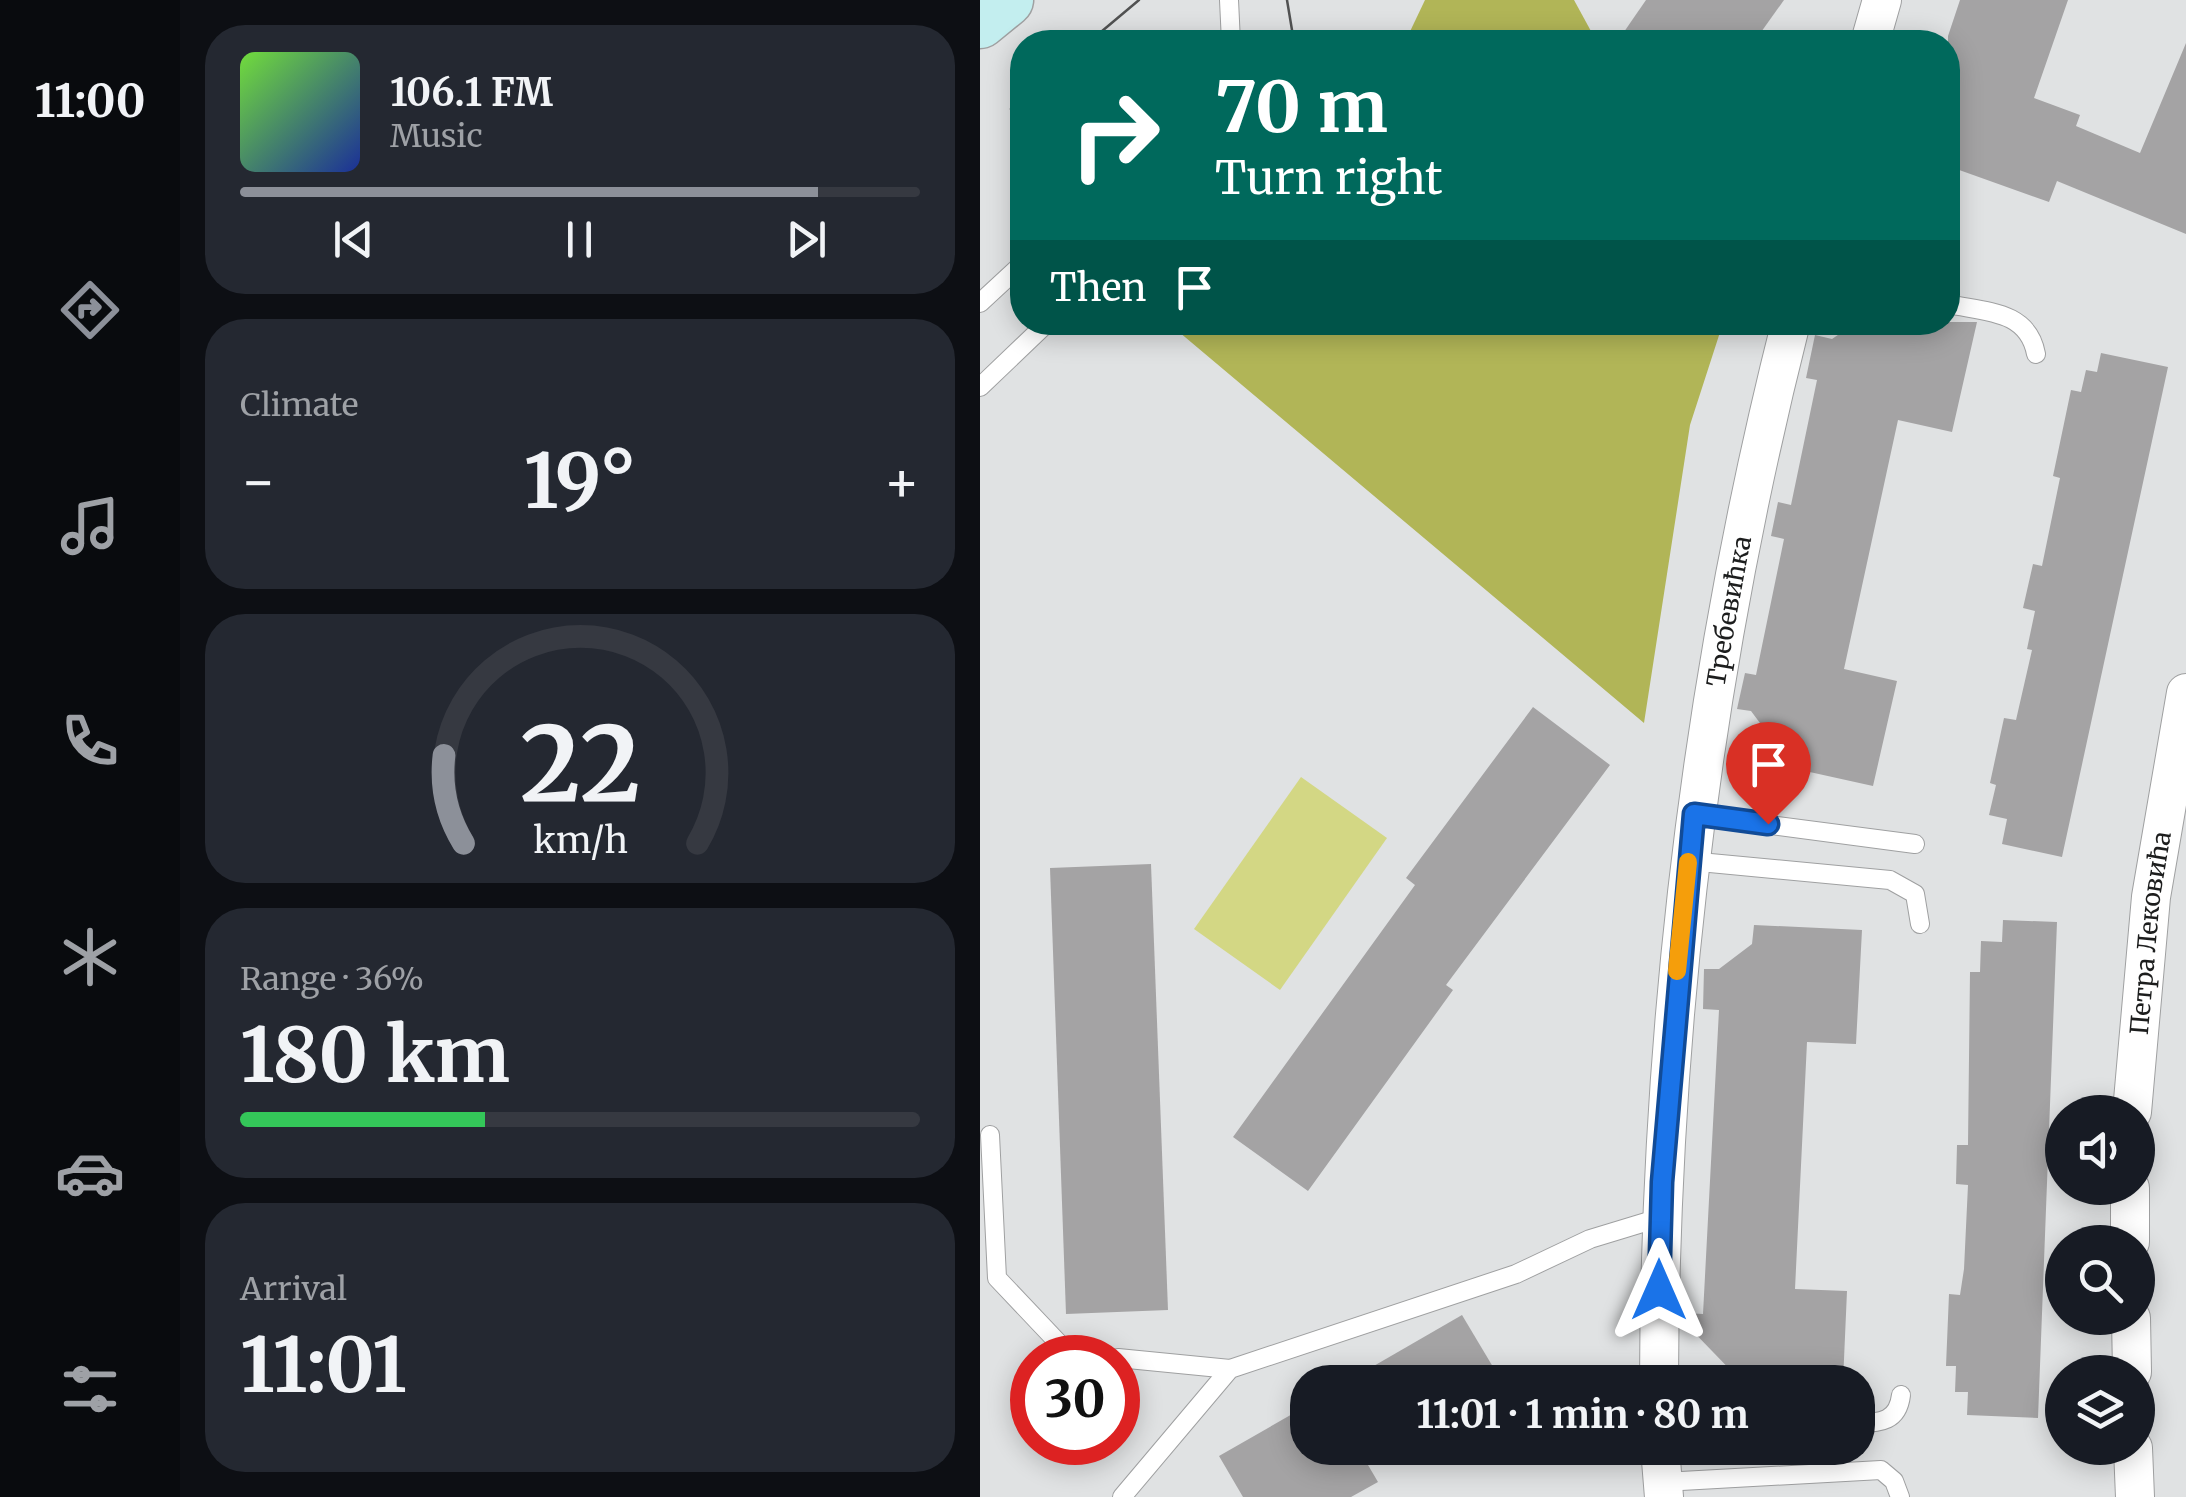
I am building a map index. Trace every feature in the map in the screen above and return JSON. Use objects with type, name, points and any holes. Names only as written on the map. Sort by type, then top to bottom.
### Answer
[{"type":"main road","points":[[980,22],[1007,0]]},
{"type":"street","points":[[1873,30],[1882,0]]},
{"type":"street","name":"Требевићка","points":[[1659,1365],[1659,1218],[1688,861],[1743,538],[1788,335]]},
{"type":"street","name":"Петра Лековића","points":[[2134,1095],[2153,878],[2186,693]]},
{"type":"street","points":[[2134,1465],[2135,1497]]},
{"type":"lane","points":[[1229,0],[1230,30]]},
{"type":"lane","points":[[980,303],[1010,275]]},
{"type":"lane","points":[[1960,307],[2012,318],[2025,326],[2036,354]]},
{"type":"lane","points":[[980,387],[1034,335]]},
{"type":"lane","points":[[1694,814],[1915,844]]},
{"type":"lane","points":[[1688,861],[1890,880],[1915,894],[1920,924]]},
{"type":"lane","points":[[990,1135],[997,1278],[1051,1335]]},
{"type":"lane","points":[[1140,1360],[1230,1369],[1516,1274],[1590,1239],[1659,1218]]},
{"type":"lane","points":[[1122,1497],[1230,1369]]},
{"type":"lane","points":[[1875,1422],[1894,1416],[1902,1395]]},
{"type":"lane","points":[[1662,1476],[1881,1470],[1894,1481],[1900,1497]]},
{"type":"green space","points":[[1425,0],[1574,0],[1590,30],[1411,30]]},
{"type":"green space","points":[[1183,335],[1719,335],[1690,425],[1644,723]]},
{"type":"green space","points":[[1301,777],[1387,838],[1280,990],[1194,929]]},
{"type":"building","points":[[1646,0],[1784,0],[1763,30],[1625,30]]},
{"type":"building","points":[[1960,0],[2068,0],[2034,98],[2080,115],[2076,126],[2140,153],[2186,43],[2186,234],[2057,181],[2049,202],[1960,170],[1960,30],[1950,30]]},
{"type":"building","points":[[1960,322],[1977,322],[1952,432],[1898,420],[1844,669],[1897,681],[1873,786],[1778,765],[1781,751],[1751,711],[1737,709],[1745,673],[1756,675],[1784,539],[1771,536],[1778,502],[1791,505],[1817,380],[1806,378],[1815,335],[1832,339],[1838,335],[1960,335]]},
{"type":"building","points":[[2101,353],[2168,367],[2062,857],[2002,844],[2007,819],[1989,815],[1996,785],[1990,783],[2004,718],[2016,720],[2032,650],[2027,649],[2035,611],[2023,608],[2033,564],[2042,566],[2060,478],[2053,476],[2071,390],[2081,392],[2086,370],[2097,372]]},
{"type":"building","points":[[1533,707],[1610,765],[1446,985],[1453,990],[1308,1191],[1233,1137],[1415,885],[1406,878]]},
{"type":"building","points":[[1151,864],[1168,1310],[1066,1314],[1050,868]]},
{"type":"building","points":[[2003,920],[2057,922],[2050,1095],[2045,1095],[2046,1205],[2038,1418],[1967,1415],[1968,1392],[1955,1392],[1956,1366],[1946,1366],[1949,1294],[1960,1295],[1964,1269],[1968,1185],[1956,1184],[1957,1145],[1968,1145],[1970,972],[1980,972],[1981,941],[2002,942]]},
{"type":"building","points":[[1754,925],[1862,930],[1856,1044],[1807,1042],[1795,1289],[1847,1291],[1844,1365],[1726,1365],[1683,1321],[1683,1313],[1703,1314],[1719,1010],[1703,1009],[1704,969],[1719,969],[1752,944]]},
{"type":"building","points":[[1462,1315],[1492,1365],[1375,1365]]},
{"type":"building","points":[[1290,1415],[1290,1465],[1368,1465],[1378,1482],[1351,1497],[1243,1497],[1219,1456]]},
{"type":"tram line","points":[[1103,30],[1139,0]]},
{"type":"tram line","points":[[1287,0],[1292,30]]},
{"type":"slow traffic","points":[[1677,971],[1688,862]]},
{"type":"route","points":[[1659,1290],[1659,1218],[1680,932],[1694,814],[1768,824]]}]
